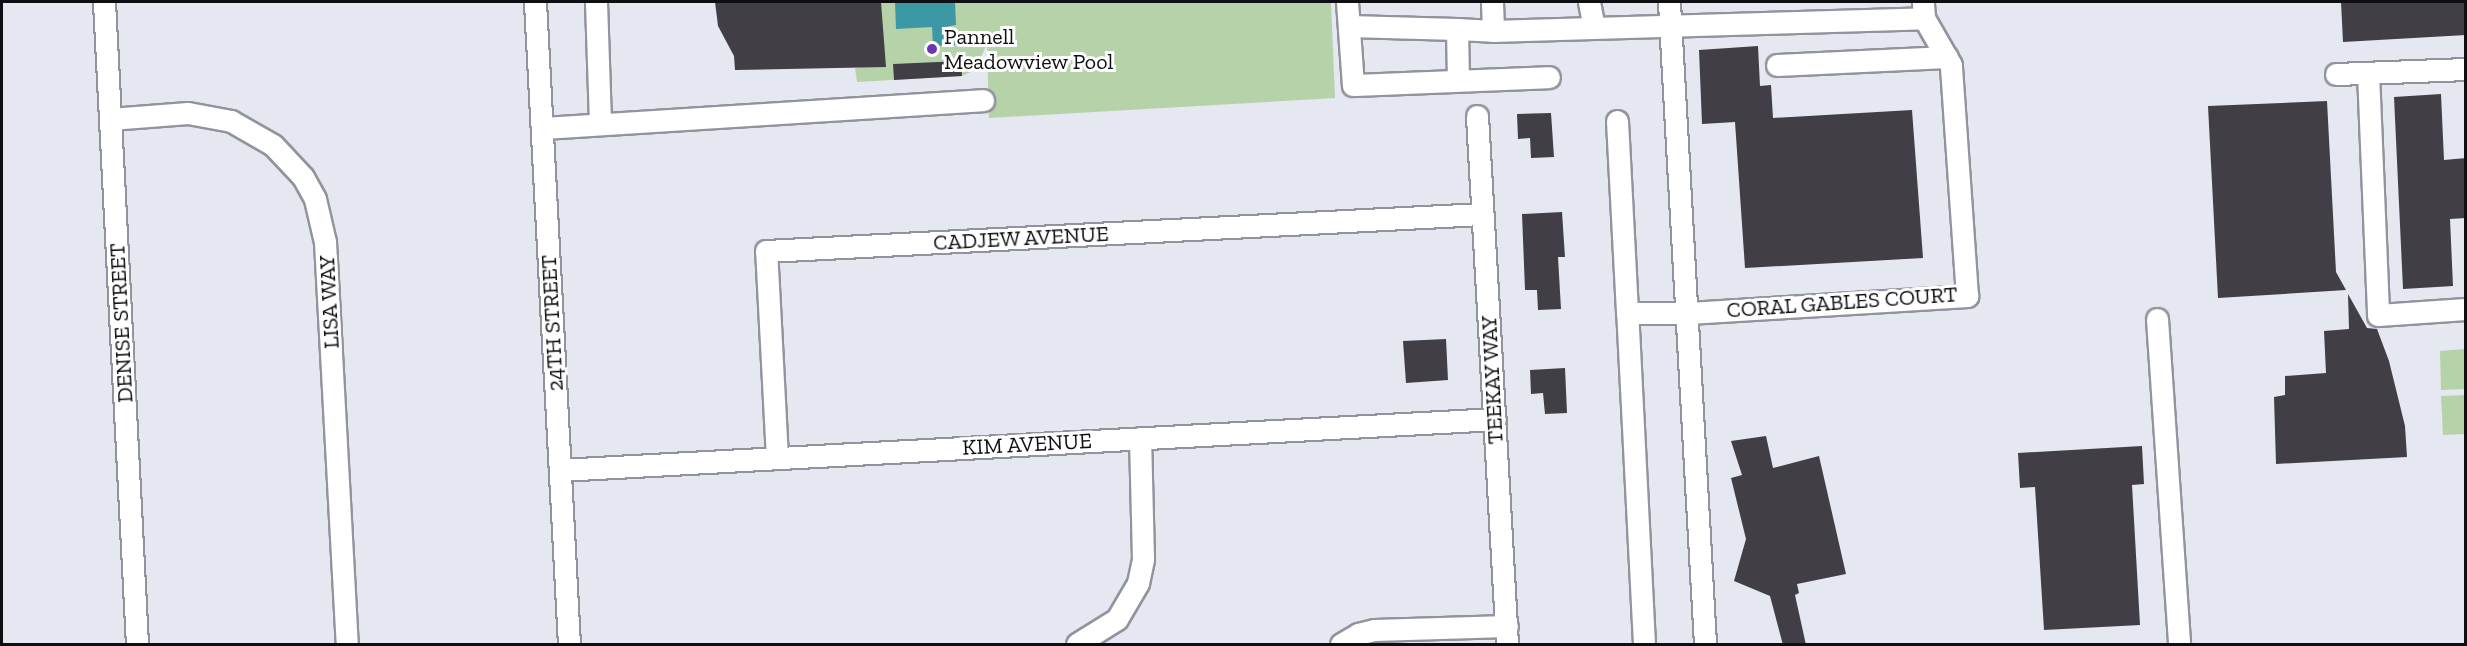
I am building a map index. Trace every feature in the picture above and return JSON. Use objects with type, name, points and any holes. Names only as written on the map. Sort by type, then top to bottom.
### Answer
[{"type":"street","name":"DENISE STREET","points":[[104,2],[137,645]]},
{"type":"street","name":"24TH STREET","points":[[535,2],[569,645]]},
{"type":"street","points":[[596,2],[600,124]]},
{"type":"street","points":[[1347,2],[1353,85],[1549,77]]},
{"type":"street","points":[[1492,2],[1493,32]]},
{"type":"street","points":[[1592,2],[1594,28]]},
{"type":"street","points":[[1669,2],[1705,645]]},
{"type":"street","name":"CORAL GABLES COURT","points":[[1349,26],[1493,32],[1923,10],[1951,65],[1967,296],[1688,313]]},
{"type":"street","points":[[1457,29],[1458,80]]},
{"type":"street","points":[[1777,65],[1947,57]]},
{"type":"street","points":[[2336,74],[2466,69]]},
{"type":"street","points":[[2368,73],[2378,315],[2466,309]]},
{"type":"street","points":[[542,128],[983,100]]},
{"type":"street","name":"LISA WAY","points":[[110,119],[188,114],[231,121],[253,131],[281,151],[303,177],[315,199],[326,242],[347,645]]},
{"type":"street","name":"TEEKAY WAY","points":[[1477,116],[1507,635]]},
{"type":"street","points":[[1617,121],[1644,645]]},
{"type":"street","name":"CADJEW AVENUE","points":[[777,458],[766,251],[1482,214]]},
{"type":"street","points":[[1628,313],[1688,313]]},
{"type":"street","points":[[2157,320],[2179,645]]},
{"type":"street","name":"KIM AVENUE","points":[[560,470],[1495,419]]},
{"type":"street","points":[[1077,645],[1117,619],[1138,583],[1143,559],[1140,438]]},
{"type":"street","points":[[1341,645],[1358,634],[1374,630],[1507,635]]},
{"type":"green space","points":[[876,2],[1331,2],[1335,98],[989,118],[987,44],[975,70],[962,76],[857,82],[855,68],[881,64]]},
{"type":"green space","points":[[2465,349],[2465,389],[2441,390],[2440,351]]},
{"type":"green space","points":[[2465,395],[2465,434],[2443,435],[2441,396]]},
{"type":"water","points":[[895,2],[955,2],[956,25],[945,27],[946,34],[956,34],[957,45],[933,46],[932,27],[896,29]]},
{"type":"building","points":[[715,2],[881,2],[886,67],[735,70],[734,56],[718,26]]},
{"type":"building","points":[[2341,2],[2466,2],[2466,35],[2343,42]]},
{"type":"building","points":[[1758,46],[1760,86],[1771,85],[1773,118],[1912,110],[1923,258],[1745,268],[1735,122],[1702,124],[1699,50]]},
{"type":"building","points":[[961,61],[962,76],[894,80],[893,64]]},
{"type":"building","points":[[2441,94],[2444,160],[2466,158],[2466,218],[2450,219],[2453,286],[2403,289],[2394,97]]},
{"type":"building","points":[[2327,101],[2336,272],[2346,290],[2218,298],[2208,106]]},
{"type":"building","points":[[1551,113],[1554,157],[1531,158],[1530,138],[1518,139],[1517,114]]},
{"type":"building","points":[[1562,212],[1565,257],[1558,257],[1561,309],[1538,310],[1537,290],[1525,290],[1522,214]]},
{"type":"building","points":[[2348,294],[2367,328],[2377,329],[2389,361],[2405,426],[2407,457],[2276,464],[2274,397],[2285,395],[2285,376],[2326,373],[2324,331],[2349,329]]},
{"type":"building","points":[[1446,339],[1448,380],[1406,383],[1403,341]]},
{"type":"building","points":[[1565,368],[1567,413],[1545,414],[1543,393],[1531,394],[1530,370]]},
{"type":"building","points":[[1766,436],[1773,468],[1819,456],[1846,574],[1797,584],[1799,593],[1795,595],[1806,645],[1783,645],[1770,596],[1734,581],[1746,539],[1731,478],[1742,475],[1731,441]]},
{"type":"building","points":[[2142,446],[2144,484],[2132,485],[2140,625],[2044,630],[2035,487],[2020,488],[2018,453]]},
{"type":"place","name":"Pannell Meadowview Pool","points":[[932,49]]}]
